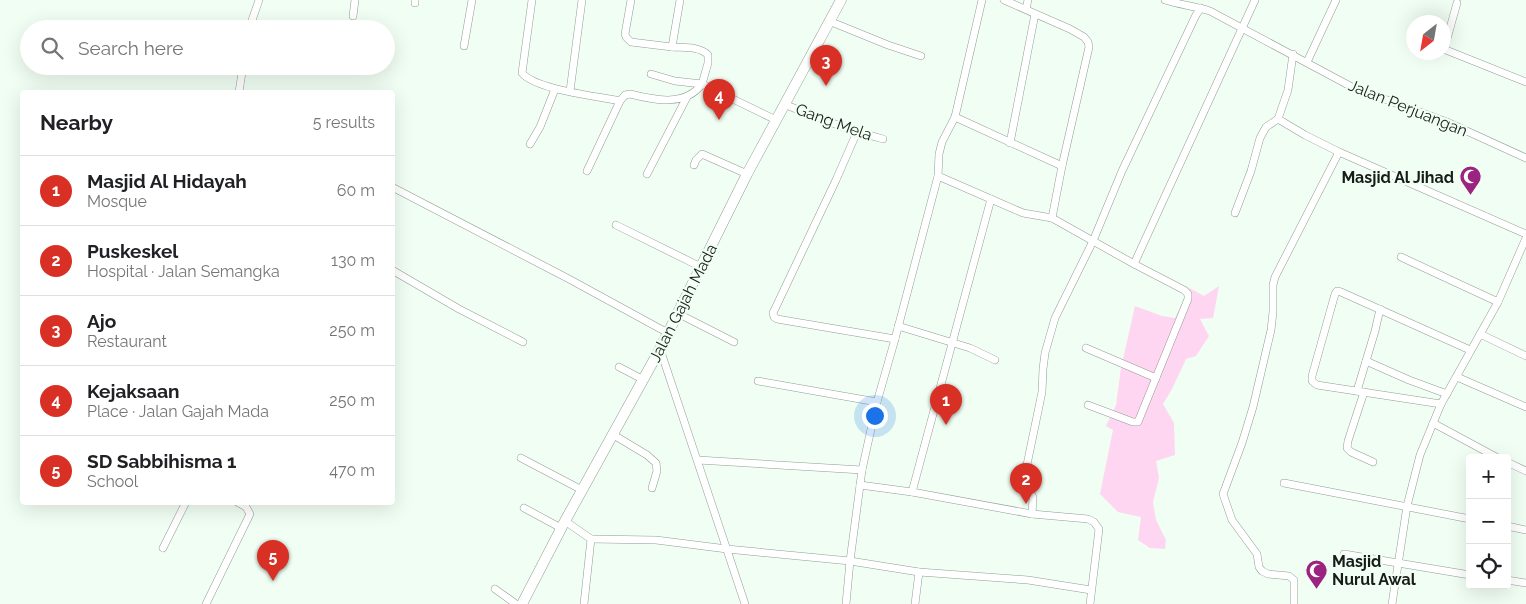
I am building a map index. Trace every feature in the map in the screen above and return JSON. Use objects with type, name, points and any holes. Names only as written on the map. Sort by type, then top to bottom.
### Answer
[{"type":"main road","name":"Jalan Gajah Mada","points":[[522,604],[612,434],[660,349],[747,174],[841,0]]},
{"type":"street","points":[[252,20],[259,0]]},
{"type":"street","points":[[353,16],[355,0]]},
{"type":"street","points":[[464,46],[472,0]]},
{"type":"street","points":[[532,0],[522,73],[527,79],[555,89],[620,100]]},
{"type":"street","points":[[570,91],[582,0]]},
{"type":"street","points":[[587,171],[620,100],[625,95],[630,94],[666,100],[687,97],[698,90],[702,84],[708,63],[708,55],[702,50],[632,42],[628,39],[625,34],[631,0]]},
{"type":"street","points":[[672,47],[680,0]]},
{"type":"street","points":[[846,604],[862,470],[877,402],[896,339],[938,176],[939,154],[942,142],[955,117],[982,0]]},
{"type":"street","points":[[1004,0],[1070,29],[1084,37],[1088,42],[1089,47],[1052,218]]},
{"type":"street","points":[[1026,9],[1028,0]]},
{"type":"street","name":"Jalan Perjuangan","points":[[1165,0],[1201,8],[1293,54],[1352,87],[1447,122],[1526,158]]},
{"type":"street","points":[[1134,264],[1255,0]]},
{"type":"street","points":[[1307,62],[1336,0]]},
{"type":"street","points":[[1457,3],[1446,50],[1526,82]]},
{"type":"street","points":[[1032,514],[1033,497],[1023,484],[1042,392],[1042,369],[1055,318],[1093,241],[1122,171],[1201,8]]},
{"type":"street","points":[[1010,143],[1035,14]]},
{"type":"street","points":[[829,21],[921,56]]},
{"type":"street","points":[[1235,213],[1251,171],[1260,138],[1266,127],[1278,119],[1288,90],[1293,54]]},
{"type":"street","points":[[651,74],[674,81],[702,84],[776,120]]},
{"type":"street","points":[[239,90],[242,75]]},
{"type":"street","points":[[530,144],[540,126],[555,89]]},
{"type":"street","points":[[647,174],[687,97]]},
{"type":"street","name":"Gang Mela","points":[[784,104],[856,132],[884,139]]},
{"type":"street","points":[[955,117],[1062,166]]},
{"type":"street","points":[[1278,119],[1305,136],[1339,152],[1431,191],[1499,224],[1526,234]]},
{"type":"street","points":[[856,132],[836,180],[775,305],[773,313],[777,319],[896,339]]},
{"type":"street","points":[[1294,604],[1294,580],[1289,576],[1268,574],[1262,571],[1259,567],[1257,554],[1232,520],[1223,494],[1242,443],[1260,378],[1271,330],[1273,312],[1272,285],[1275,276],[1339,152]]},
{"type":"street","points":[[694,165],[702,154],[747,174]]},
{"type":"street","points":[[938,176],[1023,213],[1052,218],[1184,290],[1188,294],[1188,299],[1140,419],[1136,423],[1088,405]]},
{"type":"street","points":[[395,189],[668,333]]},
{"type":"street","points":[[912,492],[991,199]]},
{"type":"street","points":[[616,225],[701,267]]},
{"type":"street","points":[[1392,604],[1407,506],[1420,455],[1441,404],[1498,302],[1526,238]]},
{"type":"street","points":[[1401,257],[1498,302]]},
{"type":"street","points":[[395,272],[459,309],[523,342]]},
{"type":"street","points":[[1441,404],[1318,385],[1312,382],[1314,367],[1337,290],[1470,350]]},
{"type":"street","points":[[1373,462],[1351,452],[1347,448],[1380,308]]},
{"type":"street","points":[[677,313],[734,342]]},
{"type":"street","points":[[898,326],[970,348],[996,360]]},
{"type":"street","points":[[1480,334],[1526,356]]},
{"type":"street","points":[[1086,348],[1156,378]]},
{"type":"street","points":[[660,349],[745,604]]},
{"type":"street","points":[[1366,361],[1447,394]]},
{"type":"street","points":[[619,366],[642,379]]},
{"type":"street","points":[[1456,377],[1526,407]]},
{"type":"street","points":[[758,381],[877,402]]},
{"type":"street","points":[[1433,423],[1491,454]]},
{"type":"street","points":[[612,434],[647,455],[656,463],[657,471],[652,488]]},
{"type":"street","points":[[521,458],[582,490]]},
{"type":"street","points":[[698,460],[862,470]]},
{"type":"street","points":[[1511,464],[1526,471]]},
{"type":"street","points":[[1284,483],[1466,517]]},
{"type":"street","points":[[860,485],[912,492],[1032,514],[1088,519],[1098,526],[1099,529],[1090,604]]},
{"type":"street","points":[[163,548],[184,505]]},
{"type":"street","points":[[206,604],[250,514],[242,505]]},
{"type":"street","points":[[524,508],[591,539],[656,540],[850,561],[919,572],[1028,580],[1091,590]]},
{"type":"street","points":[[1511,527],[1526,530]]},
{"type":"street","points":[[584,604],[591,539]]},
{"type":"street","points":[[1344,554],[1466,574]]},
{"type":"street","points":[[915,604],[919,572]]},
{"type":"street","points":[[1511,581],[1526,583]]},
{"type":"street","points":[[495,590],[516,604]]},
{"type":"shaded area","points":[[1186,286],[1204,296],[1219,286],[1213,318],[1200,319],[1209,336],[1196,356],[1186,359],[1163,404],[1174,423],[1175,455],[1156,461],[1159,478],[1153,502],[1156,520],[1166,540],[1165,549],[1150,548],[1138,540],[1141,517],[1118,512],[1100,494],[1113,430],[1106,426],[1116,405],[1121,368],[1135,306],[1162,316],[1175,318],[1183,302]]},
{"type":"place","name":"Ajo","points":[[826,86]]},
{"type":"place","name":"Kejaksaan","points":[[719,120]]},
{"type":"place","name":"Masjid Al Jihad","points":[[1470,196]]},
{"type":"place","name":"Masjid Al Hidayah","points":[[946,425]]},
{"type":"place","name":"Puskeskel","points":[[1026,504]]},
{"type":"place","name":"SD Sabbihisma 1","points":[[273,581]]},
{"type":"place","name":"Masjid Nurul Awal","points":[[1316,589]]}]
